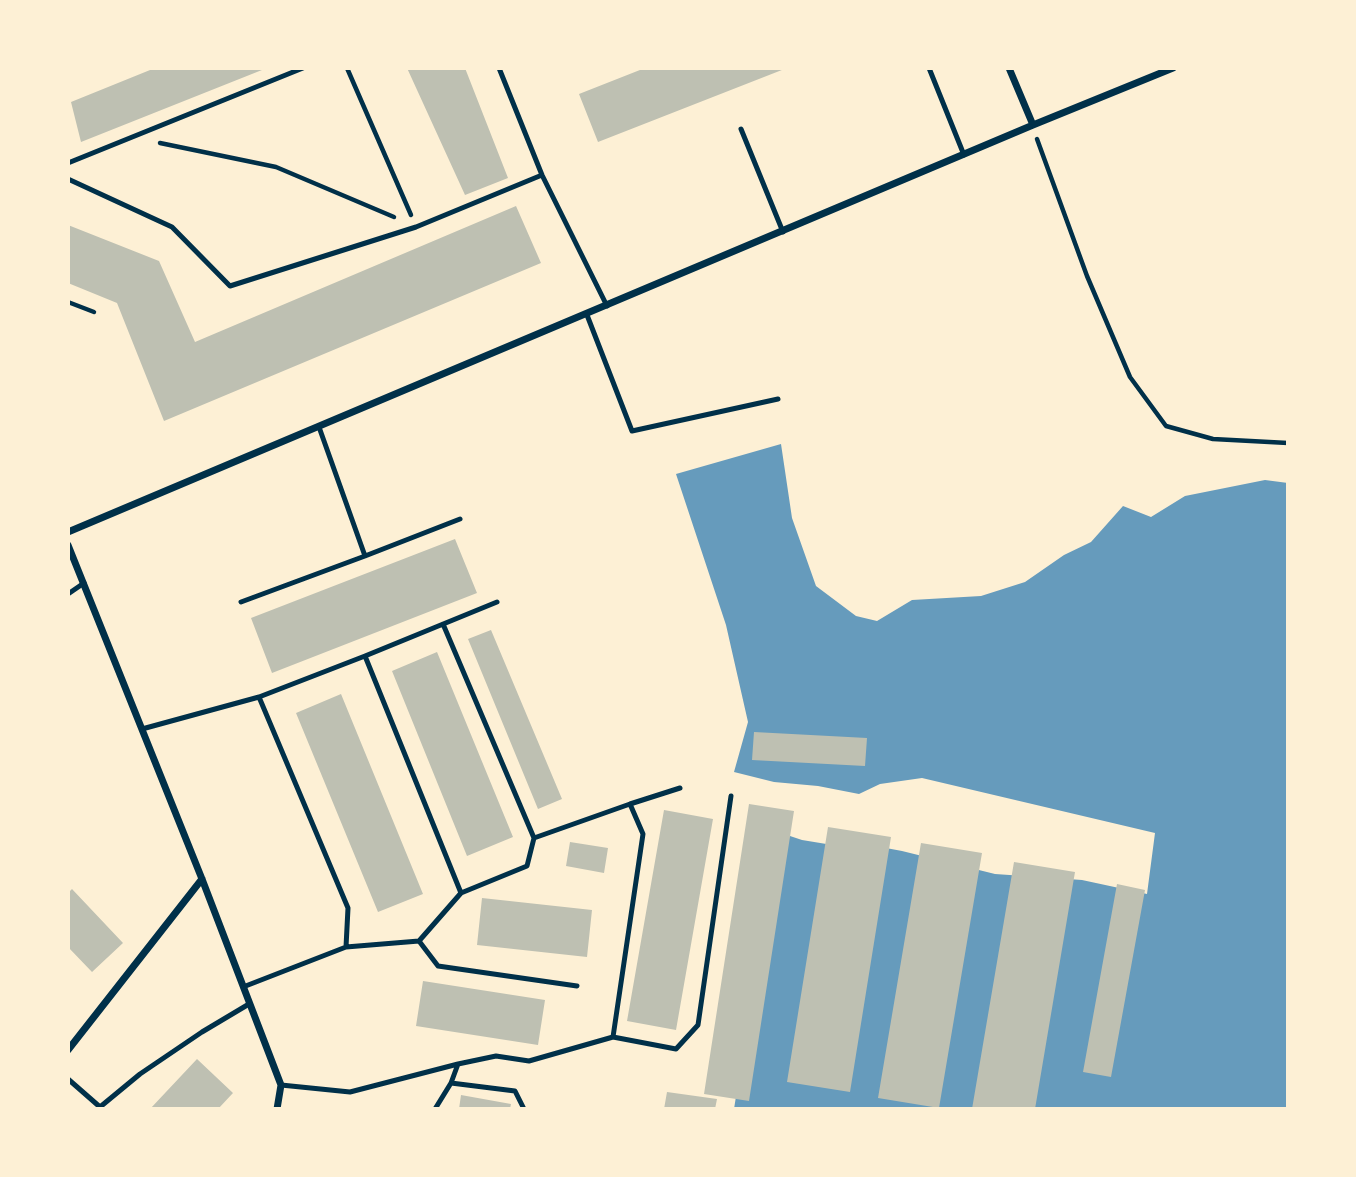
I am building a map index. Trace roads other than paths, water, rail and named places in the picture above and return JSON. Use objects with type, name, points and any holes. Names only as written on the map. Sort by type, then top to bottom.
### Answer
[{"type":"street","points":[[1009,68],[1033,125]]},
{"type":"street","points":[[68,532],[1173,68]]},
{"type":"street","points":[[68,545],[281,1085],[278,1109]]},
{"type":"street","points":[[68,1049],[202,879]]},
{"type":"lane","points":[[68,163],[303,68]]},
{"type":"lane","points":[[507,68],[500,70],[542,175],[607,306]]},
{"type":"lane","points":[[929,68],[964,155]]},
{"type":"lane","points":[[741,129],[783,232]]},
{"type":"lane","points":[[68,179],[172,227],[230,286],[416,227],[542,175]]},
{"type":"lane","points":[[587,315],[632,430],[778,399]]},
{"type":"lane","points":[[319,427],[365,556]]},
{"type":"lane","points":[[241,602],[460,519]]},
{"type":"lane","points":[[68,593],[84,583]]},
{"type":"lane","points":[[142,729],[259,696],[497,602]]},
{"type":"lane","points":[[243,987],[346,947],[419,941],[461,893],[527,866],[534,838],[443,624]]},
{"type":"lane","points":[[365,656],[461,893]]},
{"type":"lane","points":[[259,696],[348,908],[346,947]]},
{"type":"lane","points":[[534,838],[680,788]]},
{"type":"lane","points":[[281,1085],[351,1092],[496,1056],[529,1061],[612,1037],[676,1049],[698,1025],[731,796]]},
{"type":"lane","points":[[612,1037],[643,834],[629,804]]},
{"type":"lane","points":[[419,941],[438,966],[577,986]]},
{"type":"lane","points":[[68,1079],[99,1108],[140,1074],[250,1003]]},
{"type":"lane","points":[[435,1109],[451,1083],[458,1064]]},
{"type":"lane","points":[[451,1083],[514,1091],[524,1109]]},
{"type":"water","points":[[781,444],[792,518],[816,586],[856,616],[877,621],[912,600],[981,596],[1025,582],[1064,555],[1091,542],[1123,506],[1151,517],[1185,496],[1265,480],[1288,483],[1288,1109],[734,1109],[778,832],[802,840],[875,852],[886,848],[902,851],[995,874],[1082,880],[1147,894],[1155,833],[922,778],[880,784],[859,794],[818,786],[774,782],[734,772],[748,722],[726,625],[676,474]]}]
